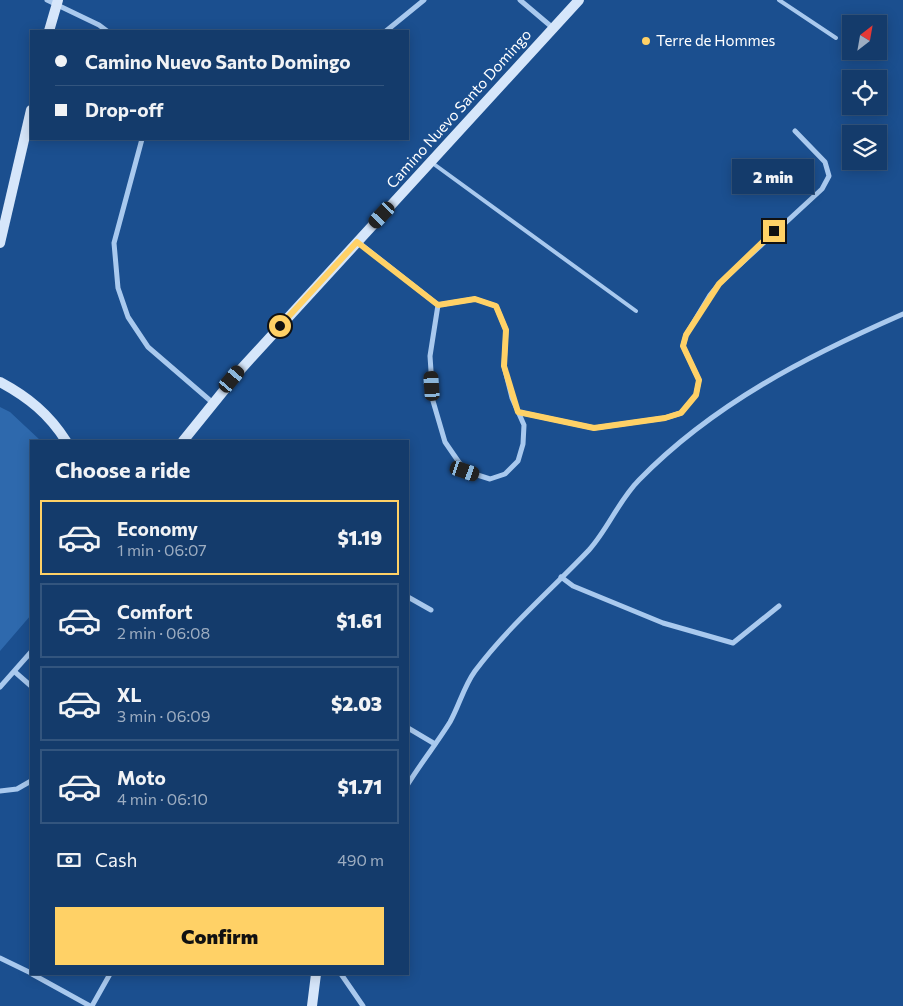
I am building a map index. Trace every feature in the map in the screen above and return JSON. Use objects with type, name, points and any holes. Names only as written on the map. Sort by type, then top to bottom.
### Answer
[{"type":"street","points":[[387,30],[424,0]]},
{"type":"street","points":[[520,0],[553,28]]},
{"type":"street","name":"Camino Nuevo Santo Domingo","points":[[184,440],[213,403],[357,242],[579,0]]},
{"type":"street","points":[[50,30],[54,1],[106,30]]},
{"type":"street","points":[[0,243],[30,114]]},
{"type":"street","points":[[518,412],[594,428],[665,418],[681,413],[690,404],[696,395],[699,380],[683,346],[686,335],[719,284],[822,188],[829,176],[825,162],[795,131]]},
{"type":"street","points":[[142,140],[114,243],[118,288],[128,317],[148,347],[213,403]]},
{"type":"street","points":[[357,242],[438,305],[475,299],[496,306],[506,330],[504,366],[518,412],[524,425],[523,444],[518,461],[505,474],[490,479],[465,471],[445,442],[433,401],[430,356],[438,305]]},
{"type":"street","points":[[409,782],[450,722],[474,672],[590,548],[640,479],[708,421],[760,384],[813,356],[903,314]]},
{"type":"street","points":[[0,382],[33,402],[48,416],[65,440]]},
{"type":"street","points":[[561,577],[573,586],[663,623],[733,643],[779,606]]},
{"type":"street","points":[[409,598],[431,610]]},
{"type":"street","points":[[0,687],[30,653]]},
{"type":"street","points":[[15,672],[30,685]]},
{"type":"street","points":[[409,729],[434,744]]},
{"type":"street","points":[[0,791],[17,789],[30,782]]},
{"type":"street","points":[[0,958],[30,973]]},
{"type":"street","points":[[34,975],[91,1006],[109,975]]},
{"type":"street","points":[[312,1006],[316,975]]},
{"type":"street","points":[[342,975],[363,1006]]},
{"type":"lane","points":[[779,0],[836,38]]},
{"type":"lane","points":[[431,162],[636,311]]},
{"type":"shaded area","points":[[0,407],[10,412],[40,440],[30,440],[30,616],[0,651]]},
{"type":"place","name":"Terre de Hommes","points":[[646,41]]},
{"type":"route","points":[[280,326],[357,242],[438,305],[475,299],[496,306],[506,330],[504,366],[512,398],[518,412],[566,421],[580,427],[594,428],[665,418],[681,413],[696,395],[699,380],[683,346],[686,335],[710,295],[719,284],[774,231]]}]
